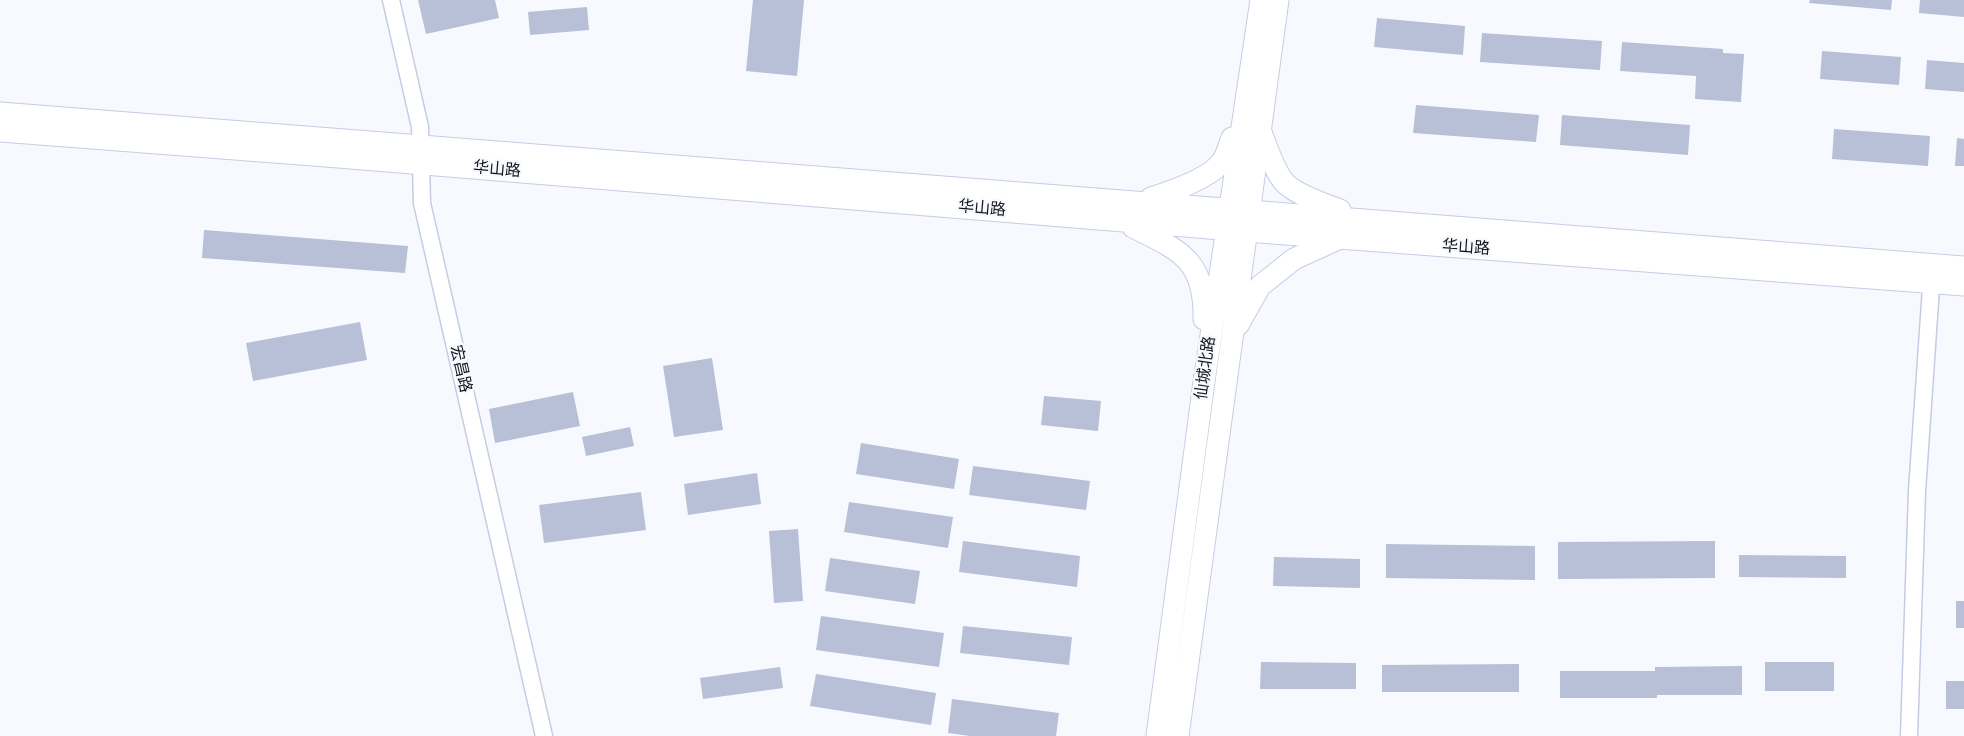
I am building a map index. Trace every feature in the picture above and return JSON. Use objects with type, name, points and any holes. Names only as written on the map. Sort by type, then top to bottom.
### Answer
[{"type":"main road","name":"仙城北路","points":[[1157,736],[1204,382],[1236,231],[1244,113],[1261,0]]},
{"type":"main road","name":"仙城北路","points":[[1239,209],[1260,129],[1278,0]]},
{"type":"main road","points":[[0,113],[420,154],[1137,201],[1363,219],[1932,273],[1964,267]]},
{"type":"main road","points":[[1137,201],[1174,191],[1196,181],[1222,163],[1244,113]]},
{"type":"main road","points":[[1260,129],[1285,184],[1314,200],[1363,219]]},
{"type":"main road","name":"华山路","points":[[0,131],[420,154],[1236,231],[1932,273],[1964,285]]},
{"type":"main road","points":[[1122,221],[1173,246],[1195,268],[1204,296],[1204,382]]},
{"type":"main road","name":"仙城北路","points":[[1178,736],[1232,336],[1236,231]]},
{"type":"main road","points":[[1232,336],[1260,286],[1294,259],[1340,238]]},
{"type":"street","name":"宏昌路","points":[[391,0],[420,127],[422,203],[544,736]]},
{"type":"street","points":[[1909,736],[1917,491],[1932,273]]},
{"type":"building","points":[[418,0],[495,0],[499,18],[426,34]]},
{"type":"building","points":[[753,0],[804,0],[797,76],[746,71]]},
{"type":"building","points":[[1810,0],[1892,0],[1891,10],[1809,3]]},
{"type":"building","points":[[1920,0],[1964,0],[1964,17],[1919,13]]},
{"type":"building","points":[[587,7],[589,30],[530,35],[528,12]]},
{"type":"building","points":[[1377,18],[1465,26],[1463,55],[1374,47]]},
{"type":"building","points":[[1482,33],[1602,41],[1600,70],[1480,62]]},
{"type":"building","points":[[1622,42],[1723,49],[1723,53],[1744,54],[1741,102],[1695,99],[1696,76],[1620,71]]},
{"type":"building","points":[[1822,51],[1901,57],[1899,85],[1820,79]]},
{"type":"building","points":[[1927,60],[1964,63],[1964,92],[1925,89]]},
{"type":"building","points":[[1416,105],[1539,115],[1536,142],[1413,133]]},
{"type":"building","points":[[1562,115],[1690,125],[1688,155],[1560,145]]},
{"type":"building","points":[[1834,129],[1930,136],[1928,166],[1832,159]]},
{"type":"building","points":[[1957,138],[1964,139],[1964,166],[1955,166]]},
{"type":"building","points":[[204,230],[408,246],[405,273],[202,258]]},
{"type":"building","points":[[360,322],[367,360],[253,381],[246,343]]},
{"type":"building","points":[[712,358],[723,430],[674,437],[663,366]]},
{"type":"building","points":[[573,392],[580,426],[495,443],[489,409]]},
{"type":"building","points":[[1044,396],[1101,401],[1098,431],[1041,425]]},
{"type":"building","points":[[630,427],[634,446],[586,456],[582,437]]},
{"type":"building","points":[[861,443],[959,459],[954,489],[856,474]]},
{"type":"building","points":[[973,466],[1090,481],[1086,510],[969,495]]},
{"type":"building","points":[[757,473],[761,504],[688,515],[684,484]]},
{"type":"building","points":[[641,492],[646,530],[544,543],[539,505]]},
{"type":"building","points":[[849,502],[953,517],[948,548],[844,532]]},
{"type":"building","points":[[798,529],[803,601],[774,603],[769,531]]},
{"type":"building","points":[[963,541],[1080,556],[1077,587],[959,572]]},
{"type":"building","points":[[1715,541],[1715,578],[1558,579],[1558,542]]},
{"type":"building","points":[[1386,544],[1535,546],[1535,580],[1386,578]]},
{"type":"building","points":[[1739,555],[1846,556],[1846,578],[1739,577]]},
{"type":"building","points":[[1274,557],[1360,559],[1360,588],[1273,586]]},
{"type":"building","points":[[830,558],[920,571],[915,604],[825,591]]},
{"type":"building","points":[[1956,601],[1964,601],[1964,628],[1956,628]]},
{"type":"building","points":[[821,616],[944,633],[939,667],[816,650]]},
{"type":"building","points":[[963,626],[1072,637],[1069,665],[960,653]]},
{"type":"building","points":[[1261,662],[1356,663],[1356,689],[1260,689]]},
{"type":"building","points":[[1765,662],[1834,662],[1834,691],[1765,691]]},
{"type":"building","points":[[1519,664],[1519,692],[1382,692],[1382,665]]},
{"type":"building","points":[[1742,666],[1742,695],[1560,698],[1560,671],[1655,671],[1655,667]]},
{"type":"building","points":[[780,667],[783,688],[703,699],[700,678]]},
{"type":"building","points":[[816,674],[936,693],[931,725],[810,706]]},
{"type":"building","points":[[1946,681],[1964,681],[1964,709],[1946,709]]},
{"type":"building","points":[[952,699],[1059,713],[1056,736],[970,736],[948,733]]}]
